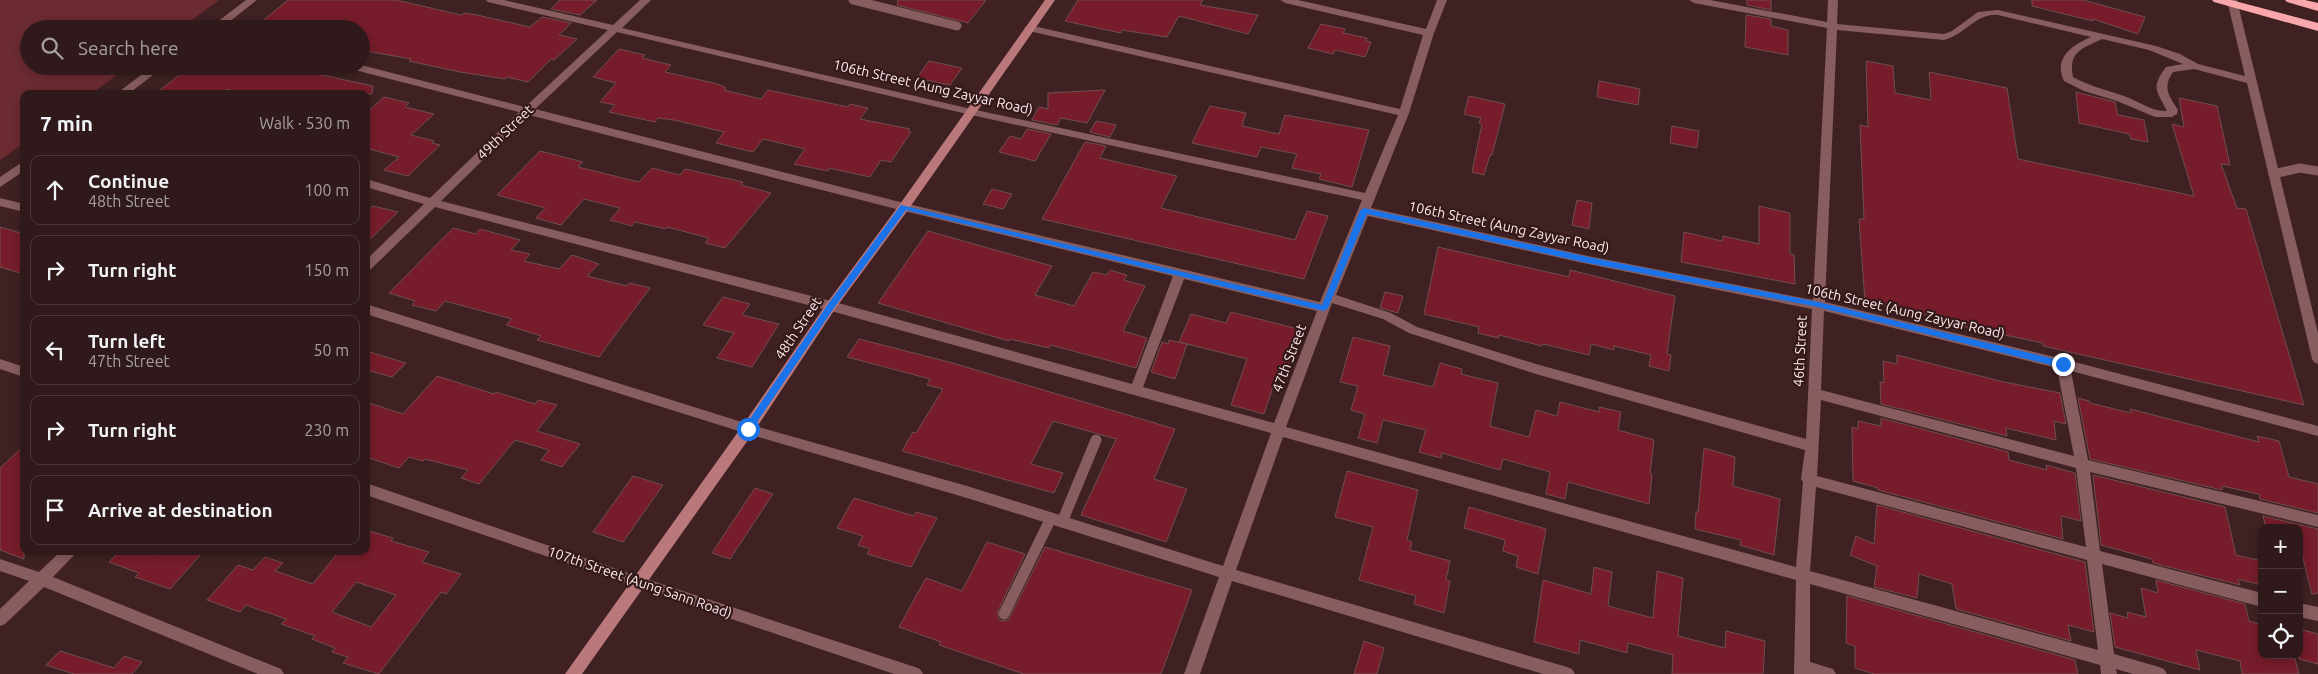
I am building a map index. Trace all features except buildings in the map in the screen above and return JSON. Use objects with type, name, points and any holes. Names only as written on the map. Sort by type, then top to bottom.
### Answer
[{"type":"highway","points":[[2218,0],[2232,2],[2318,27]]},
{"type":"highway","points":[[2291,0],[2318,7]]},
{"type":"main road","name":"48th Street","points":[[573,674],[748,429],[831,306],[904,207],[1050,0]]},
{"type":"street","points":[[224,20],[252,0]]},
{"type":"street","name":"106th Street (Aung Zayyar Road)","points":[[491,0],[971,112],[1370,198]]},
{"type":"street","name":"49th Street","points":[[370,263],[528,110],[646,0]]},
{"type":"street","points":[[1285,0],[1429,33]]},
{"type":"street","name":"47th Street","points":[[1192,674],[1279,429],[1327,302],[1404,113],[1429,33],[1442,0]]},
{"type":"street","points":[[1694,0],[1832,26],[1948,38],[1981,14],[1994,12],[2008,14],[2165,52],[2194,66],[2252,81]]},
{"type":"street","name":"46th Street","points":[[1803,670],[1803,574],[1808,479],[1812,446],[1833,0]]},
{"type":"street","points":[[2232,2],[2318,359]]},
{"type":"street","points":[[1029,28],[1404,113]]},
{"type":"street","points":[[2101,36],[2074,48],[2068,55],[2064,66],[2068,79],[2088,89],[2159,114],[2172,114],[2173,110],[2161,92],[2161,81],[2170,69],[2194,66]]},
{"type":"street","points":[[370,71],[904,207],[1180,274],[1327,302],[1387,316],[1414,330],[1536,369],[1812,446]]},
{"type":"street","points":[[127,90],[147,75]]},
{"type":"street","points":[[0,183],[20,168]]},
{"type":"street","points":[[370,184],[434,203],[831,306],[1803,574],[2109,667],[2159,674]]},
{"type":"street","points":[[0,202],[20,207]]},
{"type":"street","name":"106th Street (Aung Zayyar Road)","points":[[1364,211],[1588,260],[1818,304],[2063,364],[2318,431]]},
{"type":"street","points":[[1136,390],[1180,274]]},
{"type":"street","points":[[370,310],[748,429],[1567,674]]},
{"type":"street","points":[[0,364],[20,371]]},
{"type":"street","points":[[2063,364],[2082,464],[2109,667]]},
{"type":"street","points":[[1814,393],[2082,464],[2318,521]]},
{"type":"street","points":[[1808,479],[2258,599]]},
{"type":"street","name":"107th Street (Aung Sann Road)","points":[[370,490],[637,582],[915,674]]},
{"type":"street","points":[[0,619],[67,555]]},
{"type":"street","points":[[0,565],[276,674]]},
{"type":"street","points":[[2303,611],[2318,614]]},
{"type":"street","points":[[1803,670],[1828,674]]},
{"type":"lane","points":[[852,0],[957,26]]},
{"type":"lane","points":[[2273,174],[2300,168],[2318,171]]},
{"type":"lane","points":[[1004,614],[1056,520],[1096,440]]},
{"type":"shaded area","points":[[0,0],[219,0],[192,20],[20,20],[20,75],[117,75],[96,90],[20,90],[20,146],[0,160]]},
{"type":"route","points":[[748,429],[831,306],[904,207],[1324,308],[1364,211],[1588,260],[1818,304],[2063,364]]}]
